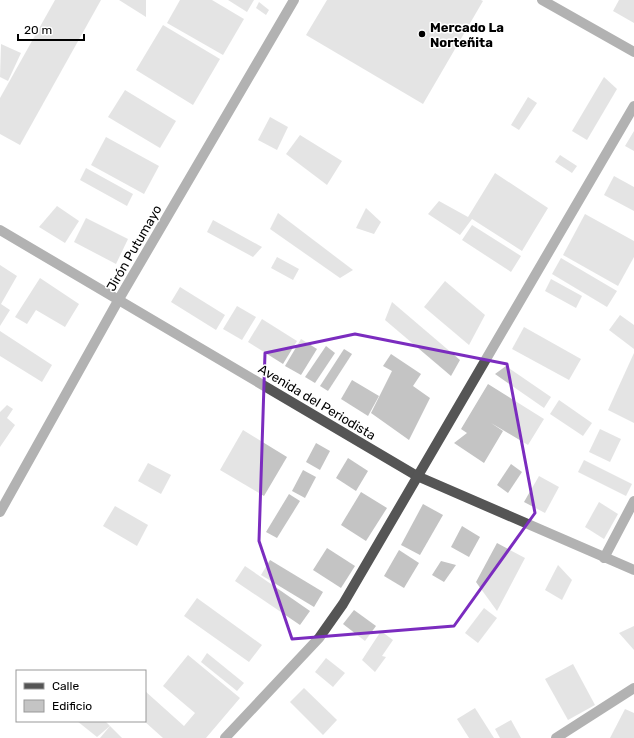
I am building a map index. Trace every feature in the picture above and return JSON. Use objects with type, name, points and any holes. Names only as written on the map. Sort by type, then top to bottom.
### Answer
[{"type":"street","name":"Jirón Putumayo","points":[[0,512],[119,299],[294,0]]},
{"type":"street","points":[[542,0],[634,52]]},
{"type":"street","points":[[225,738],[319,638],[343,604],[634,106]]},
{"type":"street","name":"Avenida del Periodista","points":[[0,230],[417,476],[634,570]]},
{"type":"street","points":[[604,558],[634,501]]},
{"type":"street","points":[[556,738],[634,688]]},
{"type":"highlighted area","points":[[355,334],[507,364],[535,513],[454,626],[292,639],[259,541],[265,353]]},
{"type":"building","points":[[55,0],[101,0],[20,145],[0,134],[0,98]]},
{"type":"building","points":[[119,0],[146,0],[146,17]]},
{"type":"building","points":[[180,0],[212,0],[244,19],[223,55],[167,23]]},
{"type":"building","points":[[228,0],[254,0],[247,12]]},
{"type":"building","name":"Mercado La Norteñita","points":[[327,0],[483,1],[423,104],[306,35]]},
{"type":"building","points":[[619,0],[634,0],[634,23],[613,11]]},
{"type":"building","points":[[259,2],[269,10],[266,15],[256,8]]},
{"type":"building","points":[[163,25],[220,59],[193,105],[136,70]]},
{"type":"building","points":[[1,44],[21,53],[8,81],[0,77]]},
{"type":"building","points":[[604,77],[617,89],[587,140],[572,131]]},
{"type":"building","points":[[125,90],[176,121],[160,148],[108,117]]},
{"type":"building","points":[[528,97],[537,103],[519,130],[511,125]]},
{"type":"building","points":[[270,117],[288,127],[277,150],[258,140]]},
{"type":"building","points":[[634,131],[634,151],[625,146]]},
{"type":"building","points":[[300,135],[342,161],[327,185],[286,154]]},
{"type":"building","points":[[106,137],[159,166],[144,194],[91,165]]},
{"type":"building","points":[[560,155],[577,166],[572,173],[555,162]]},
{"type":"building","points":[[86,168],[133,194],[127,206],[80,180]]},
{"type":"building","points":[[495,173],[548,208],[522,251],[472,219],[460,235],[428,214],[439,201],[468,217]]},
{"type":"building","points":[[614,176],[634,187],[634,211],[604,195]]},
{"type":"building","points":[[57,206],[79,221],[65,243],[39,227]]},
{"type":"building","points":[[366,208],[381,222],[374,234],[356,228]]},
{"type":"building","points":[[278,213],[353,270],[340,278],[270,229]]},
{"type":"building","points":[[585,214],[634,241],[634,257],[618,286],[563,255]]},
{"type":"building","points":[[86,218],[128,239],[116,264],[74,242]]},
{"type":"building","points":[[213,220],[262,247],[253,257],[207,232]]},
{"type":"building","points":[[472,225],[521,256],[511,272],[462,240]]},
{"type":"building","points":[[277,257],[299,269],[293,280],[271,268]]},
{"type":"building","points":[[561,258],[617,291],[607,307],[552,274]]},
{"type":"building","points":[[0,265],[17,276],[1,304],[10,310],[0,326]]},
{"type":"building","points":[[40,278],[79,304],[65,327],[36,310],[27,324],[15,317]]},
{"type":"building","points":[[551,279],[582,296],[576,308],[545,291]]},
{"type":"building","points":[[445,281],[485,315],[469,345],[424,307]]},
{"type":"building","points":[[180,287],[225,315],[216,330],[171,302]]},
{"type":"building","points":[[392,302],[460,360],[451,376],[385,320]]},
{"type":"building","points":[[237,306],[256,317],[242,340],[223,329]]},
{"type":"building","points":[[620,315],[634,325],[634,349],[609,330]]},
{"type":"building","points":[[262,319],[297,341],[283,364],[248,342]]},
{"type":"building","points":[[524,327],[581,359],[569,380],[512,349]]},
{"type":"building","points":[[0,331],[52,365],[42,382],[0,356]]},
{"type":"building","points":[[301,339],[317,349],[301,375],[285,366]]},
{"type":"building","points":[[326,346],[335,353],[315,383],[305,377]]},
{"type":"building","points":[[344,349],[352,354],[328,391],[320,386]]},
{"type":"building","points":[[634,353],[634,423],[608,410]]},
{"type":"building","points":[[391,354],[421,374],[413,386],[430,398],[409,440],[371,413],[392,371],[383,366]]},
{"type":"building","points":[[506,366],[551,397],[544,408],[495,374]]},
{"type":"building","points":[[352,380],[379,396],[368,416],[341,399]]},
{"type":"building","points":[[488,384],[544,419],[528,445],[491,423],[503,431],[484,463],[454,443],[467,433],[461,429]]},
{"type":"building","points":[[559,400],[592,423],[583,436],[550,414]]},
{"type":"building","points":[[7,405],[13,409],[7,418],[15,425],[0,447],[0,412]]},
{"type":"building","points":[[600,429],[621,439],[610,462],[589,452]]},
{"type":"building","points":[[243,430],[287,457],[264,496],[220,470]]},
{"type":"building","points":[[316,443],[330,451],[320,470],[306,462]]},
{"type":"building","points":[[348,458],[368,471],[356,491],[336,478]]},
{"type":"building","points":[[584,460],[632,484],[626,496],[578,472]]},
{"type":"building","points":[[148,463],[171,475],[161,494],[138,481]]},
{"type":"building","points":[[511,464],[522,472],[508,493],[497,485]]},
{"type":"building","points":[[303,470],[316,477],[305,498],[292,491]]},
{"type":"building","points":[[539,476],[559,487],[545,513],[524,502]]},
{"type":"building","points":[[361,492],[387,508],[366,541],[341,525]]},
{"type":"building","points":[[289,494],[300,501],[277,538],[266,532]]},
{"type":"building","points":[[599,502],[618,514],[604,539],[585,527]]},
{"type":"building","points":[[423,504],[443,515],[420,555],[401,545]]},
{"type":"building","points":[[115,506],[148,525],[137,546],[103,526]]},
{"type":"building","points":[[462,526],[480,537],[469,557],[451,547]]},
{"type":"building","points":[[497,543],[525,558],[497,611],[476,582]]},
{"type":"building","points":[[327,548],[355,566],[341,588],[313,570]]},
{"type":"building","points":[[399,550],[419,563],[404,588],[384,576]]},
{"type":"building","points":[[270,560],[323,592],[314,607],[261,575]]},
{"type":"building","points":[[441,561],[456,565],[444,582],[432,575]]},
{"type":"building","points":[[558,565],[572,580],[562,600],[545,590]]},
{"type":"building","points":[[245,566],[310,611],[300,625],[235,581]]},
{"type":"building","points":[[197,598],[262,645],[249,662],[184,616]]},
{"type":"building","points":[[484,608],[497,618],[478,643],[465,633]]},
{"type":"building","points":[[354,610],[376,626],[365,641],[343,624]]},
{"type":"building","points":[[634,626],[634,650],[619,633]]},
{"type":"building","points":[[381,631],[393,640],[382,656],[386,657],[375,672],[362,660]]},
{"type":"building","points":[[207,653],[244,683],[237,691],[201,662]]},
{"type":"building","points":[[188,655],[240,698],[206,738],[163,738],[145,722],[146,692],[184,726],[195,713],[163,686]]},
{"type":"building","points":[[326,658],[345,673],[333,687],[315,672]]},
{"type":"building","points":[[573,664],[595,705],[568,720],[545,679]]},
{"type":"building","points":[[304,688],[337,720],[323,735],[290,702]]},
{"type":"building","points":[[475,708],[494,738],[469,738],[457,719]]},
{"type":"building","points":[[625,709],[634,713],[634,738],[610,738]]},
{"type":"building","points":[[511,720],[521,738],[500,738],[495,729]]},
{"type":"building","points":[[78,722],[106,722],[110,726],[97,737]]},
{"type":"building","points":[[110,726],[122,738],[100,738]]},
{"type":"place","name":"Mercado La Norteñita","points":[[422,34]]}]
